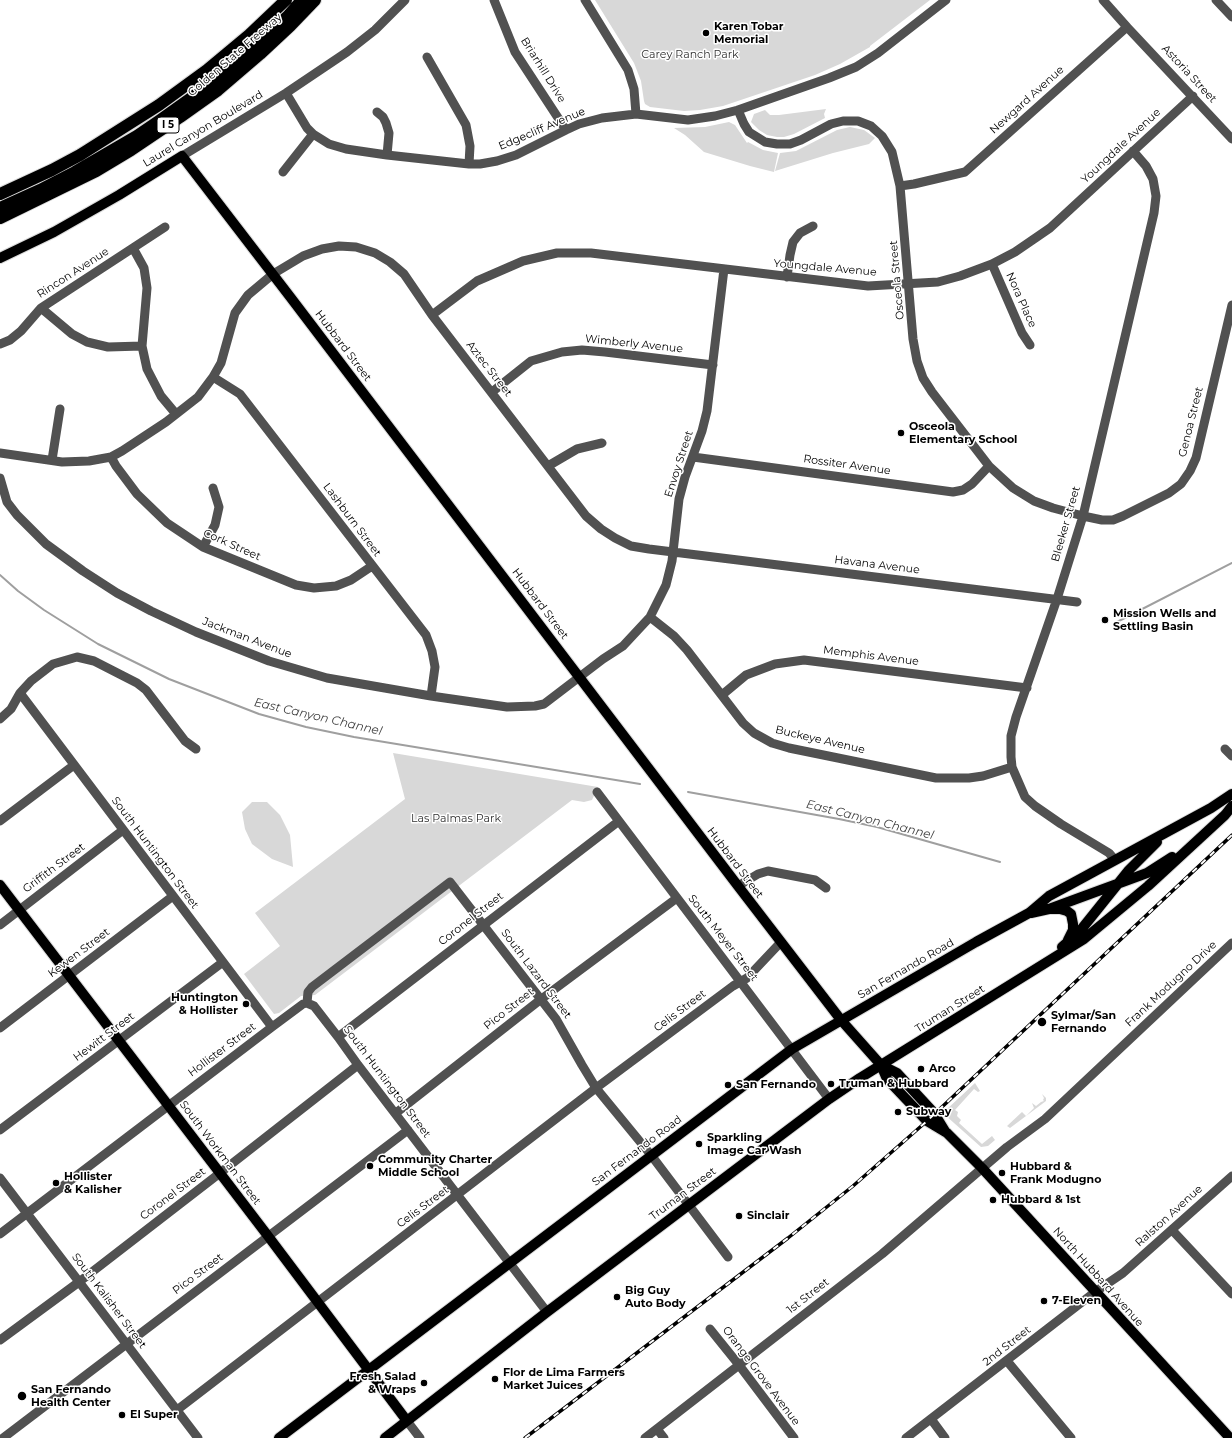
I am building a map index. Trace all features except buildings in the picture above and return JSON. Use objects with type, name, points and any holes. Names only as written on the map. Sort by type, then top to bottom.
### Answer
[{"type":"highway","name":"Golden State Freeway","points":[[0,194],[52,170],[80,155],[159,105],[207,70],[286,0]]},
{"type":"highway","points":[[0,201],[63,172],[128,135],[154,118],[215,73],[242,50],[295,0]]},
{"type":"highway","points":[[0,208],[75,172],[137,136],[159,121],[197,94],[241,58],[288,16],[302,0]]},
{"type":"highway","name":"Golden State Freeway","points":[[0,218],[96,172],[180,117],[218,90],[260,54],[315,0]]},
{"type":"main road","name":"Laurel Canyon Boulevard","points":[[0,258],[54,232],[119,195],[182,156]]},
{"type":"main road","name":"Hubbard Street","points":[[182,156],[841,1020],[881,1065],[887,1079],[927,1121]]},
{"type":"main road","name":"San Fernando Road","points":[[279,1438],[792,1049],[976,942],[1029,913],[1049,896],[1216,805],[1232,794]]},
{"type":"main road","name":"San Fernando Road","points":[[1029,913],[1049,909],[1147,873],[1166,861],[1232,805]]},
{"type":"main road","name":"Truman Street","points":[[385,1438],[546,1312],[829,1099],[1084,939],[1148,886],[1225,815],[1232,805]]},
{"type":"main road","name":"Truman Street","points":[[1048,961],[1066,942],[1080,931],[1117,884],[1144,854],[1174,828]]},
{"type":"main road","name":"South Workman Street","points":[[0,885],[120,1041],[407,1421]]},
{"type":"main road","points":[[1049,909],[1060,909],[1071,914],[1073,919],[1073,930],[1066,942]]},
{"type":"main road","name":"Hubbard Street","points":[[881,1065],[897,1073],[934,1113]]},
{"type":"main road","name":"North Hubbard Avenue","points":[[934,1113],[947,1133],[982,1168],[1230,1438]]},
{"type":"main road","name":"North Hubbard Avenue","points":[[927,1121],[947,1133]]},
{"type":"street","name":"Laurel Canyon Boulevard","points":[[182,156],[286,93],[347,52],[375,30],[405,0]]},
{"type":"street","name":"Briarhill Drive","points":[[494,0],[515,52],[566,130]]},
{"type":"street","points":[[585,0],[628,70],[634,89],[636,114]]},
{"type":"street","name":"Edgecliff Avenue","points":[[286,93],[313,134],[329,144],[346,149],[387,155],[469,164],[497,161],[516,155],[579,124],[602,118],[636,114],[688,120],[715,116],[738,110],[829,78],[856,67],[878,53],[946,0]]},
{"type":"street","points":[[1103,0],[1127,26]]},
{"type":"street","points":[[1216,0],[1232,17]]},
{"type":"street","name":"Astoria Street","points":[[1127,26],[1232,139]]},
{"type":"street","name":"Newgard Avenue","points":[[900,186],[966,172],[1127,26]]},
{"type":"street","points":[[427,57],[466,125],[470,146],[469,164]]},
{"type":"street","name":"Youngdale Avenue","points":[[432,315],[477,281],[499,270],[523,261],[557,253],[591,253],[868,286],[938,282],[960,276],[992,264],[1015,252],[1050,228],[1193,96]]},
{"type":"street","name":"Osceola Street","points":[[738,110],[749,132],[765,142],[790,144],[801,140],[831,124],[843,121],[858,121],[871,126],[882,136],[892,152],[900,186],[910,283],[913,339],[917,361],[923,378],[932,392],[989,466],[1013,488],[1034,501],[1083,516]]},
{"type":"street","points":[[377,112],[383,117],[389,133],[387,155]]},
{"type":"street","points":[[283,172],[313,134]]},
{"type":"street","name":"Bleeker Street","points":[[1115,860],[1109,853],[1061,824],[1035,806],[1025,797],[1012,767],[1011,736],[1057,600],[1083,516],[1154,213],[1156,196],[1153,179],[1146,166],[1133,151]]},
{"type":"street","points":[[787,277],[793,242],[800,233],[813,226]]},
{"type":"street","name":"Rincon Avenue","points":[[0,344],[10,340],[42,308],[165,227]]},
{"type":"street","name":"Aztec Street","points":[[0,454],[62,462],[89,462],[111,457],[122,451],[198,397],[213,377],[221,363],[235,313],[248,295],[273,274],[303,256],[322,249],[339,246],[356,247],[376,253],[404,274],[432,315],[586,516],[601,529],[631,546],[673,552]]},
{"type":"street","points":[[133,248],[144,268],[147,288],[142,346],[147,369],[161,396],[176,414]]},
{"type":"street","name":"Nora Place","points":[[992,264],[1022,333],[1030,345]]},
{"type":"street","name":"Envoy Street","points":[[580,677],[624,646],[650,617],[666,585],[673,552],[679,499],[705,422],[724,269]]},
{"type":"street","name":"Genoa Street","points":[[1083,516],[1102,520],[1113,520],[1169,493],[1181,484],[1190,471],[1196,458],[1232,305]]},
{"type":"street","points":[[42,308],[72,334],[87,342],[108,347],[142,346]]},
{"type":"street","name":"Wimberly Avenue","points":[[492,392],[531,361],[562,352],[582,350],[597,351],[713,365]]},
{"type":"street","name":"Lashburn Street","points":[[213,377],[240,394],[426,635],[432,651],[435,667],[431,696]]},
{"type":"street","points":[[52,460],[60,409]]},
{"type":"street","points":[[548,466],[576,449],[602,443]]},
{"type":"street","name":"Rossiter Avenue","points":[[693,456],[953,492],[963,490],[972,484],[989,466]]},
{"type":"street","name":"Cork Street","points":[[111,457],[137,494],[167,522],[203,547],[296,585],[314,588],[336,586],[351,580],[372,566]]},
{"type":"street","name":"Jackman Avenue","points":[[0,478],[7,502],[17,516],[46,544],[83,571],[117,593],[151,611],[196,632],[269,661],[327,678],[431,696],[507,707],[535,706],[544,704],[580,677]]},
{"type":"street","points":[[203,547],[215,525],[219,507],[213,488]]},
{"type":"street","name":"Havana Avenue","points":[[673,552],[1077,602]]},
{"type":"street","name":"Buckeye Avenue","points":[[650,617],[674,636],[744,723],[754,733],[772,743],[789,748],[936,778],[969,778],[983,776],[1012,767]]},
{"type":"street","points":[[0,718],[11,708],[20,692],[31,681],[53,664],[77,657],[94,660],[137,683],[146,690],[185,741],[196,749]]},
{"type":"street","name":"Memphis Avenue","points":[[722,695],[746,675],[775,664],[804,660],[1026,688]]},
{"type":"street","name":"South Huntington Street","points":[[20,692],[272,1028]]},
{"type":"street","points":[[1225,749],[1232,756]]},
{"type":"street","points":[[0,821],[74,765]]},
{"type":"street","name":"South Meyer Street","points":[[597,792],[829,1099]]},
{"type":"street","name":"Coronel Street","points":[[338,1037],[619,821]]},
{"type":"street","name":"Griffith Street","points":[[0,925],[123,830]]},
{"type":"street","points":[[738,886],[758,874],[768,871],[815,880],[826,888]]},
{"type":"street","name":"South Lazard Street","points":[[307,1003],[308,992],[312,987],[450,882],[556,1019],[596,1088],[651,1156],[728,1257]]},
{"type":"street","name":"Kewen Street","points":[[0,1028],[173,896]]},
{"type":"street","name":"Pico Street","points":[[396,1113],[540,1000],[676,898]]},
{"type":"street","name":"Celis Street","points":[[177,1410],[596,1088],[747,978],[781,942]]},
{"type":"street","name":"Frank Modugno Drive","points":[[982,1168],[1007,1147],[1045,1119],[1232,943]]},
{"type":"street","name":"Hewitt Street","points":[[0,1130],[223,962]]},
{"type":"street","name":"South Huntington Street","points":[[307,1003],[314,1006],[338,1037],[546,1312]]},
{"type":"street","name":"Hollister Street","points":[[0,1234],[303,1004],[307,1003]]},
{"type":"street","name":"Coronel Street","points":[[0,1340],[79,1282],[358,1065]]},
{"type":"street","name":"Pico Street","points":[[4,1438],[408,1130]]},
{"type":"street","name":"1st Street","points":[[645,1438],[882,1254],[982,1168]]},
{"type":"street","name":"Ralston Avenue","points":[[1122,1273],[1232,1176]]},
{"type":"street","name":"South Kalisher Street","points":[[0,1178],[198,1438]]},
{"type":"street","points":[[1172,1230],[1232,1294]]},
{"type":"street","name":"2nd Street","points":[[906,1438],[1095,1292],[1122,1273]]},
{"type":"street","name":"Orange Grove Avenue","points":[[710,1329],[794,1438]]},
{"type":"street","points":[[1007,1361],[1071,1438]]},
{"type":"street","points":[[931,1419],[945,1438]]},
{"type":"street","name":"South Workman Street","points":[[407,1421],[420,1438]]},
{"type":"street","points":[[657,1429],[664,1438]]},
{"type":"green space","name":"Carey Ranch Park","points":[[595,0],[930,0],[870,47],[840,64],[815,75],[723,106],[684,111],[650,107],[645,104],[641,81],[634,63]]},
{"type":"green space","points":[[826,109],[824,114],[825,118],[794,134],[784,137],[767,135],[751,122],[754,114],[765,110],[770,115],[779,115]]},
{"type":"green space","points":[[729,122],[735,125],[747,143],[748,142],[763,150],[778,153],[774,172],[704,152],[685,135],[674,128],[705,127]]},
{"type":"green space","points":[[850,127],[864,130],[875,138],[869,144],[833,153],[775,171],[780,153],[796,151],[837,130]]},
{"type":"green space","name":"Las Palmas Park","points":[[393,753],[598,787],[592,800],[584,802],[572,800],[315,995],[301,996],[279,1013],[274,1014],[244,974],[280,946],[255,913],[405,799]]},
{"type":"green space","points":[[252,802],[267,802],[280,815],[290,835],[293,867],[272,859],[252,844],[245,829],[242,812]]},
{"type":"green space","points":[[975,1083],[980,1091],[978,1092],[974,1089],[955,1110],[958,1112],[957,1116],[961,1120],[959,1123],[982,1144],[992,1136],[995,1140],[988,1146],[981,1147],[945,1115],[946,1110]]},
{"type":"green space","points":[[1042,1094],[1046,1098],[1046,1101],[1026,1116],[1034,1108],[1032,1103],[1036,1106],[1044,1101]]},
{"type":"green space","points":[[1022,1112],[1026,1116],[1010,1128],[1007,1126]]},
{"type":"waterway","points":[[1115,623],[1232,563]]},
{"type":"waterway","name":"East Canyon Channel","points":[[0,575],[18,591],[44,610],[98,644],[169,679],[259,714],[306,727],[354,737],[640,784]]},
{"type":"waterway","name":"East Canyon Channel","points":[[688,792],[877,827],[1000,862]]},
{"type":"railway","points":[[525,1438],[788,1238],[853,1186],[927,1121],[1232,835]]},
{"type":"place","name":"Karen Tobar Memorial","points":[[706,33]]},
{"type":"place","name":"Osceola Elementary School","points":[[901,433]]},
{"type":"place","name":"Mission Wells and Settling Basin","points":[[1105,620]]},
{"type":"place","name":"Huntington & Hollister","points":[[246,1004]]},
{"type":"place","name":"Sylmar/San Fernando","points":[[1042,1022]]},
{"type":"place","name":"Arco","points":[[921,1069]]},
{"type":"place","name":"Truman & Hubbard","points":[[831,1084]]},
{"type":"place","name":"San Fernando","points":[[728,1085]]},
{"type":"place","name":"Subway","points":[[898,1112]]},
{"type":"place","name":"Sparkling Image Car Wash","points":[[699,1144]]},
{"type":"place","name":"Community Charter Middle School","points":[[370,1166]]},
{"type":"place","name":"Hubbard & Frank Modugno","points":[[1002,1173]]},
{"type":"place","name":"Hollister & Kalisher","points":[[56,1183]]},
{"type":"place","name":"Hubbard & 1st","points":[[993,1200]]},
{"type":"place","name":"Sinclair","points":[[739,1216]]},
{"type":"place","name":"Big Guy Auto Body","points":[[617,1297]]},
{"type":"place","name":"7-Eleven","points":[[1044,1301]]},
{"type":"place","name":"Flor de Lima Farmers Market Juices","points":[[495,1379]]},
{"type":"place","name":"Fresh Salad & Wraps","points":[[424,1383]]},
{"type":"place","name":"San Fernando Health Center","points":[[22,1396]]},
{"type":"place","name":"El Super","points":[[122,1415]]}]
